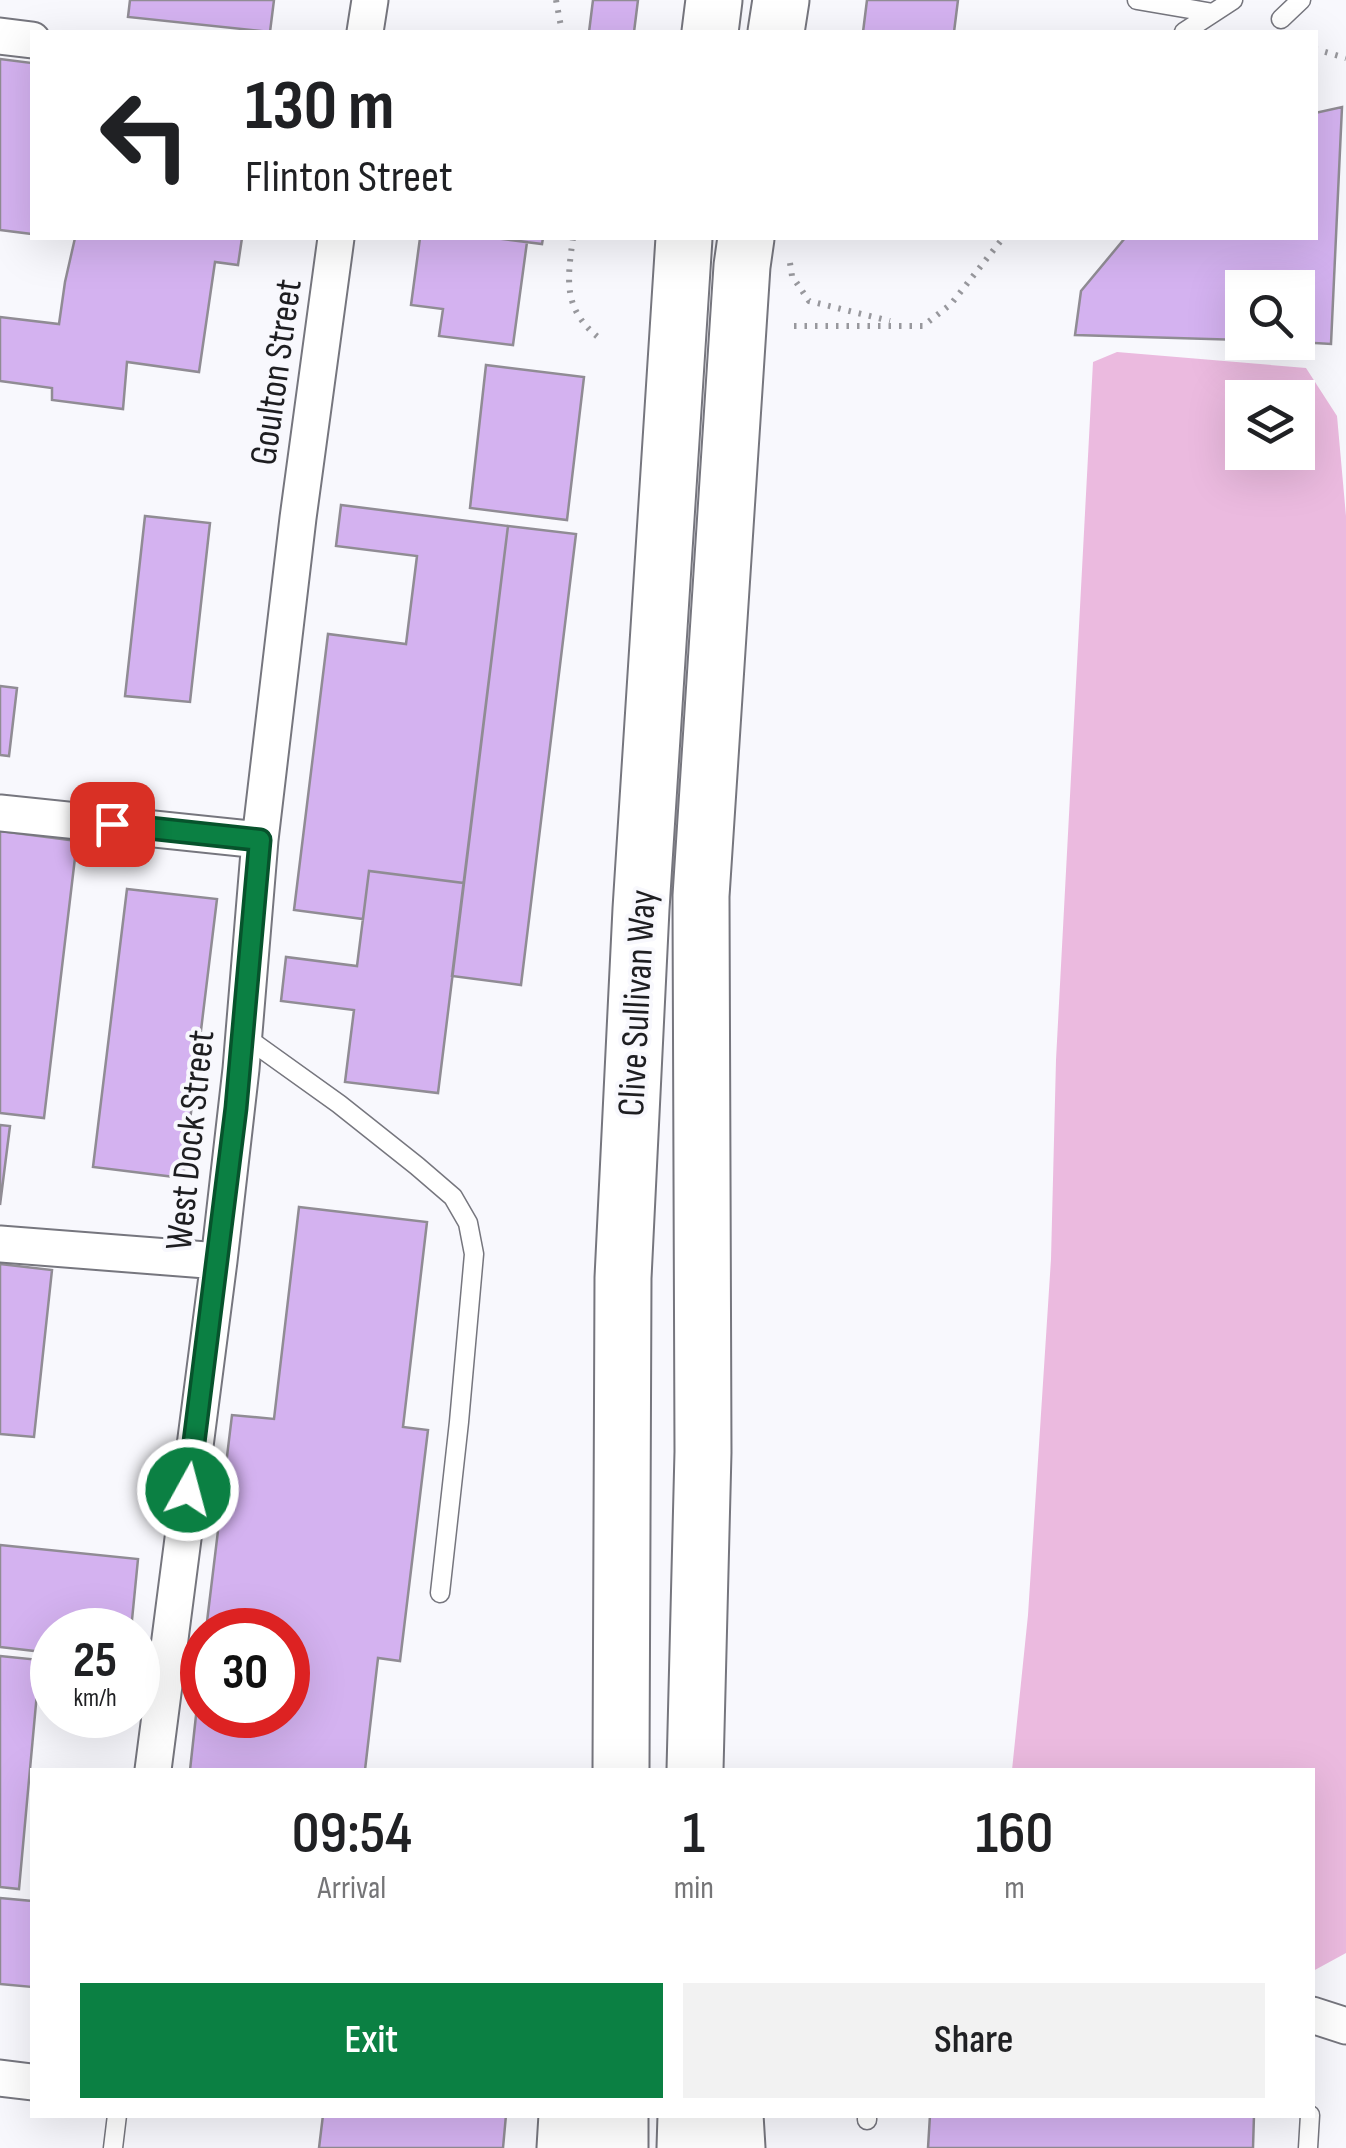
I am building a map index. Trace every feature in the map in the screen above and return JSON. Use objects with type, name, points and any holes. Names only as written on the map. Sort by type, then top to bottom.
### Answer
[{"type":"highway","points":[[710,30],[714,0]]},
{"type":"highway","points":[[776,30],[781,0]]},
{"type":"highway","name":"Clive Sullivan Way","points":[[621,1768],[623,1278],[643,870],[684,240]]},
{"type":"highway","name":"Clive Sullivan Way","points":[[695,1768],[703,1452],[702,896],[742,266],[767,247]]},
{"type":"highway","points":[[590,1768],[623,1278]]},
{"type":"highway","points":[[703,1452],[719,1768]]},
{"type":"highway","points":[[565,2148],[567,2118]]},
{"type":"highway","points":[[620,2118],[620,2148]]},
{"type":"highway","points":[[685,2148],[686,2118]]},
{"type":"highway","points":[[735,2118],[737,2148]]},
{"type":"street","points":[[364,30],[370,0]]},
{"type":"street","points":[[0,36],[30,40]]},
{"type":"street","name":"Goulton Street","points":[[298,518],[336,240]]},
{"type":"street","name":"West Dock Street","points":[[153,1768],[218,1261],[260,840],[298,518]]},
{"type":"street","points":[[0,813],[260,840]]},
{"type":"street","points":[[0,1244],[218,1261]]},
{"type":"street","points":[[1315,2016],[1346,2025]]},
{"type":"street","points":[[0,2078],[30,2082]]},
{"type":"lane","points":[[1137,0],[1213,13]]},
{"type":"lane","points":[[1187,30],[1232,0]]},
{"type":"lane","points":[[1281,18],[1301,0]]},
{"type":"lane","points":[[243,1036],[417,1166],[453,1197],[468,1222],[474,1254],[440,1594]]},
{"type":"lane","points":[[113,2148],[117,2118]]},
{"type":"lane","points":[[1308,2148],[1310,2118]]},
{"type":"path","points":[[556,0],[562,30]]},
{"type":"path","points":[[1318,50],[1346,58]]},
{"type":"path","points":[[573,240],[570,298],[582,324],[600,338]]},
{"type":"path","points":[[794,326],[924,326],[951,304],[1001,240]]},
{"type":"path","points":[[767,247],[809,301],[901,324]]},
{"type":"shaded area","points":[[1117,352],[1306,368],[1314,380],[1225,380],[1225,470],[1315,470],[1315,382],[1337,416],[1346,516],[1346,1953],[1315,1970],[1315,1768],[1012,1768],[1028,1615],[1051,1259],[1056,1060],[1093,362]]},
{"type":"building","points":[[130,0],[274,0],[270,30],[128,17]]},
{"type":"building","points":[[593,0],[638,0],[634,30],[589,30]]},
{"type":"building","points":[[867,0],[958,0],[954,30],[863,30]]},
{"type":"building","points":[[0,59],[30,63],[30,234],[0,230]]},
{"type":"building","points":[[1342,107],[1331,344],[1315,343],[1315,270],[1225,270],[1225,339],[1075,335],[1081,291],[1123,240],[1318,240],[1318,112]]},
{"type":"building","points":[[75,240],[242,240],[238,265],[215,262],[199,372],[127,362],[123,409],[52,400],[52,388],[0,381],[0,317],[59,324]]},
{"type":"building","points":[[420,240],[527,242],[513,345],[439,336],[443,309],[411,305]]},
{"type":"building","points":[[511,240],[543,240],[542,244]]},
{"type":"building","points":[[486,365],[584,377],[567,520],[470,508]]},
{"type":"building","points":[[341,505],[508,526],[464,883],[369,871],[363,919],[294,910],[328,634],[406,644],[417,556],[336,546]]},
{"type":"building","points":[[145,516],[210,523],[190,702],[125,696]]},
{"type":"building","points":[[508,526],[576,534],[521,985],[452,976]]},
{"type":"building","points":[[0,686],[17,688],[9,756],[0,755]]},
{"type":"building","points":[[0,831],[77,841],[44,1118],[0,1113]]},
{"type":"building","points":[[369,871],[464,883],[438,1093],[345,1082],[354,1010],[281,1001],[286,957],[357,966]]},
{"type":"building","points":[[127,889],[217,899],[183,1178],[93,1167]]},
{"type":"building","points":[[0,1125],[10,1126],[0,1205]]},
{"type":"building","points":[[299,1207],[427,1222],[403,1427],[428,1430],[400,1661],[378,1658],[365,1768],[190,1768],[194,1738],[310,1738],[310,1608],[209,1608],[232,1415],[274,1419]]},
{"type":"building","points":[[0,1264],[52,1270],[34,1437],[0,1434]]},
{"type":"building","points":[[0,1545],[138,1559],[133,1608],[30,1608],[30,1650],[0,1647]]},
{"type":"building","points":[[0,1656],[30,1659],[33,1738],[19,1889],[0,1887]]},
{"type":"building","points":[[0,1898],[30,1901],[30,1987],[0,1984]]},
{"type":"building","points":[[323,2118],[506,2118],[503,2148],[319,2148]]},
{"type":"building","points":[[930,2118],[1254,2118],[1253,2148],[928,2148]]},
{"type":"route","points":[[112,824],[260,840],[236,1108],[188,1490]]}]
